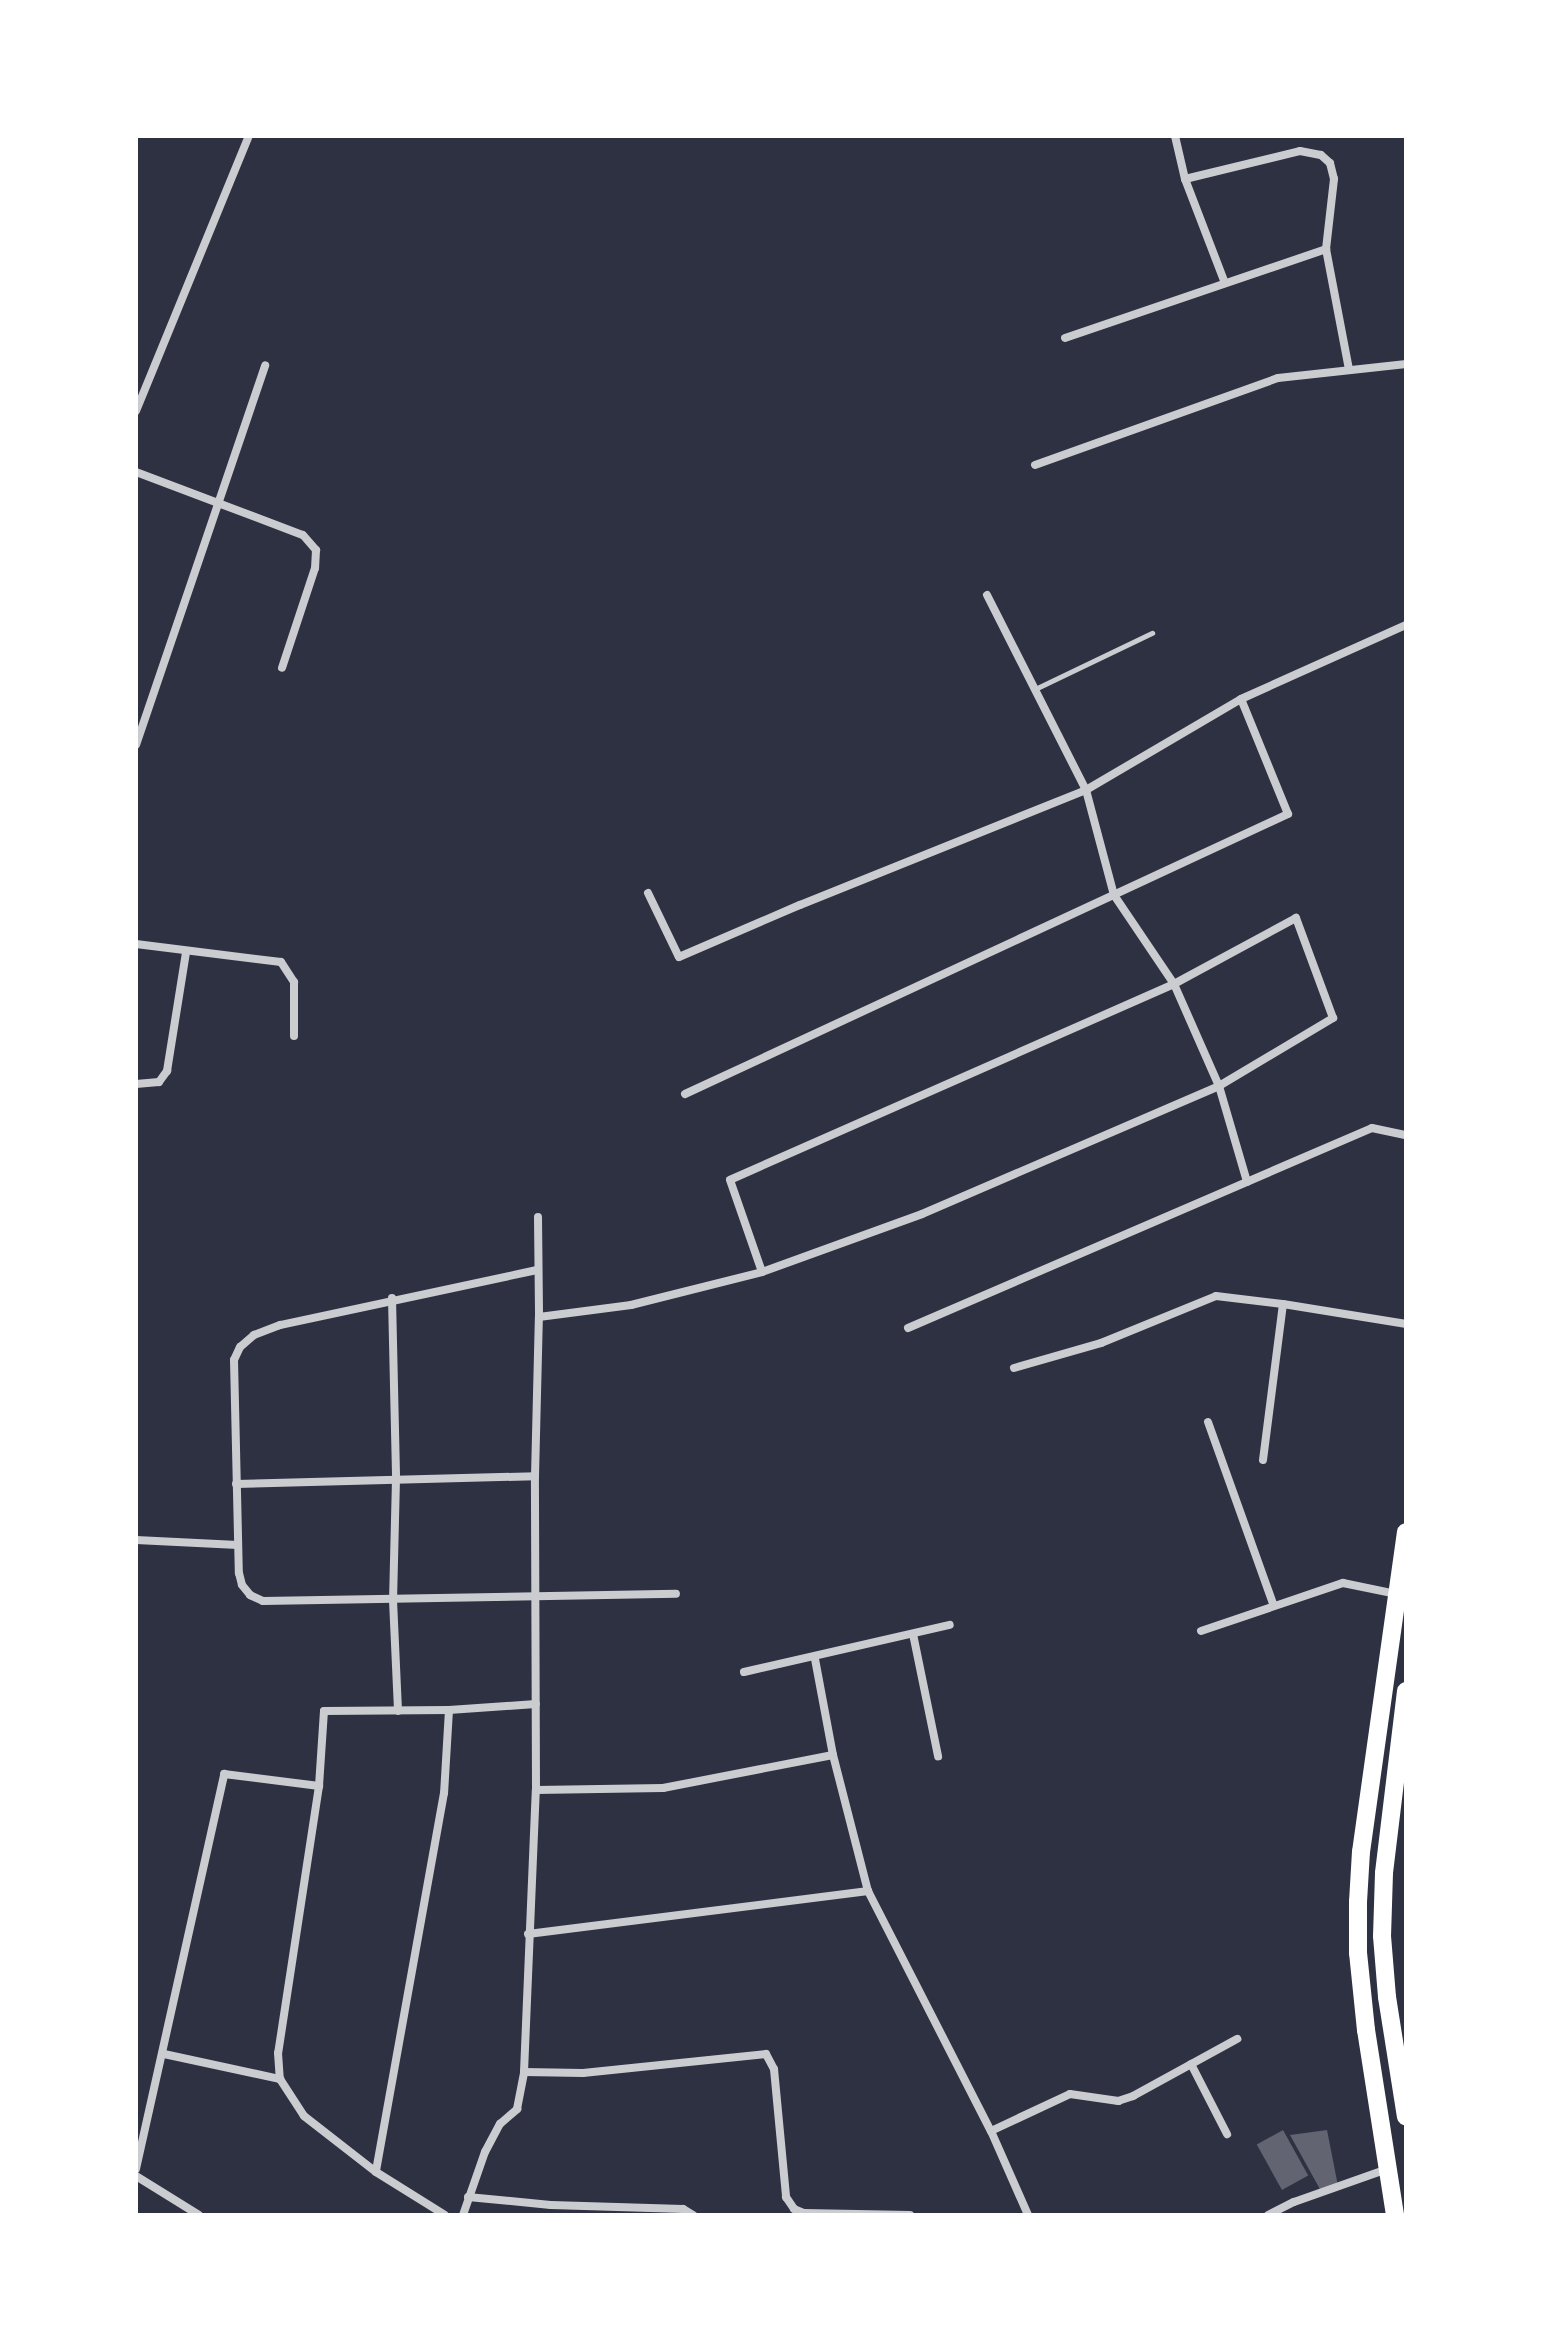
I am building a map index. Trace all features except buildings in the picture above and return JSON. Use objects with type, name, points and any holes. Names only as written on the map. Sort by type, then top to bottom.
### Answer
[{"type":"highway","points":[[1395,2215],[1366,2030],[1358,1953],[1358,1902],[1406,1532]]},
{"type":"highway","points":[[1406,1691],[1384,1873],[1382,1936],[1387,1997],[1406,2117]]},
{"type":"street","points":[[136,411],[249,136]]},
{"type":"street","points":[[1175,136],[1185,179],[1225,283]]},
{"type":"street","points":[[1185,179],[1300,151],[1321,155],[1330,163],[1334,179],[1326,249],[1349,370]]},
{"type":"street","points":[[1065,338],[1326,249]]},
{"type":"street","points":[[1035,465],[1278,378],[1406,364]]},
{"type":"street","points":[[136,745],[265,365]]},
{"type":"street","points":[[136,472],[303,535],[316,550],[315,568],[282,668]]},
{"type":"street","points":[[987,595],[1086,790],[1114,895],[1174,984],[1219,1086],[1247,1182]]},
{"type":"street","points":[[648,893],[679,957],[1086,790],[1241,699],[1406,625]]},
{"type":"street","points":[[685,1094],[1288,814],[1241,699]]},
{"type":"street","points":[[539,1317],[631,1305],[762,1272],[922,1214],[1219,1086],[1333,1018],[1296,918],[1174,984],[730,1180],[762,1272]]},
{"type":"street","points":[[136,944],[281,962],[294,982],[294,1036]]},
{"type":"street","points":[[136,1084],[159,1082],[167,1071],[186,952]]},
{"type":"street","points":[[908,1328],[1372,1128],[1406,1135]]},
{"type":"street","points":[[463,2215],[500,2124],[517,2109],[524,2072],[536,1790],[538,1217]]},
{"type":"street","points":[[537,1270],[392,1298],[280,1325],[254,1335],[240,1347],[234,1360],[238,1545],[242,1585],[250,1595],[263,1601],[676,1594]]},
{"type":"street","points":[[1014,1368],[1101,1343],[1216,1296],[1406,1324]]},
{"type":"street","points":[[392,1298],[396,1479],[393,1600],[398,1711]]},
{"type":"street","points":[[1263,1460],[1283,1304]]},
{"type":"street","points":[[1208,1422],[1274,1606]]},
{"type":"street","points":[[236,1484],[535,1476]]},
{"type":"street","points":[[136,1540],[238,1545]]},
{"type":"street","points":[[1201,1631],[1343,1583],[1397,1594]]},
{"type":"street","points":[[744,1672],[815,1659],[950,1625]]},
{"type":"street","points":[[913,1634],[938,1756]]},
{"type":"street","points":[[815,1659],[833,1755],[868,1891],[991,2131],[1028,2215]]},
{"type":"street","points":[[445,2215],[376,2172],[304,2116],[280,2079],[278,2053],[319,1786],[324,1711],[449,1710],[536,1704]]},
{"type":"street","points":[[376,2172],[444,1793],[449,1710]]},
{"type":"street","points":[[536,1790],[663,1788],[833,1755]]},
{"type":"street","points":[[136,2169],[224,1774],[319,1786]]},
{"type":"street","points":[[528,1934],[868,1891]]},
{"type":"street","points":[[991,2131],[1070,2094],[1118,2101],[1237,2039]]},
{"type":"street","points":[[164,2054],[280,2079]]},
{"type":"street","points":[[524,2072],[583,2073],[766,2054],[774,2069],[786,2197],[794,2209],[804,2213],[910,2215]]},
{"type":"street","points":[[1191,2064],[1227,2134]]},
{"type":"street","points":[[1268,2215],[1294,2202],[1388,2169]]},
{"type":"street","points":[[136,2176],[199,2215]]},
{"type":"street","points":[[468,2197],[551,2205],[683,2209],[693,2215]]},
{"type":"lane","points":[[1035,689],[1152,633]]}]
